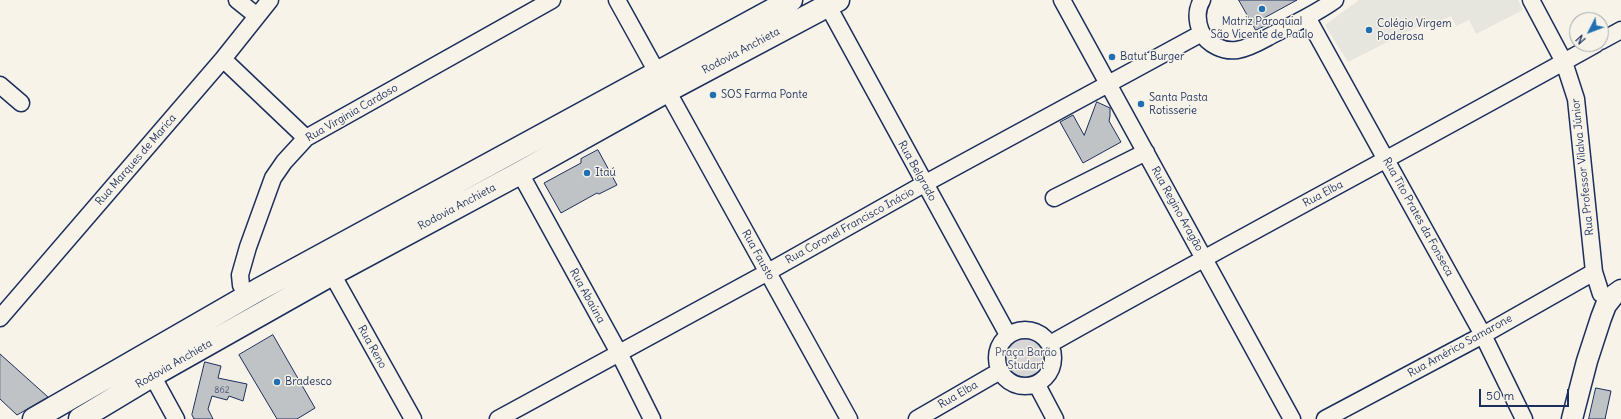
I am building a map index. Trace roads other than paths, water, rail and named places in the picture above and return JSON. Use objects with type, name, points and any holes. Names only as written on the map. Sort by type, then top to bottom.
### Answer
[{"type":"highway","name":"Rodovia Anchieta","points":[[34,419],[148,366],[332,274],[520,173],[791,0]]},
{"type":"highway","name":"Rodovia Anchieta","points":[[80,419],[148,366],[247,296],[507,154],[833,3]]},
{"type":"main road","points":[[1587,361],[1591,324],[1596,306],[1601,294],[1611,283],[1621,276]]},
{"type":"main road","points":[[1572,419],[1587,361],[1606,305],[1614,295],[1621,290]]},
{"type":"street","points":[[237,0],[257,16]]},
{"type":"street","name":"Rua Marques de Marica","points":[[3,309],[223,59],[270,0]]},
{"type":"street","name":"Rua Virginia Cardoso","points":[[247,296],[240,285],[240,275],[262,207],[273,178],[284,162],[306,138],[552,0]]},
{"type":"street","name":"Rua Fausto","points":[[617,0],[850,419]]},
{"type":"street","name":"Rua Regino Aragão","points":[[1062,0],[1292,419]]},
{"type":"street","points":[[1202,0],[1198,14],[1198,22],[1202,33],[1214,46],[1225,50],[1236,50],[1250,46],[1307,17],[1335,0]]},
{"type":"street","name":"Rua Professor Vilalva Júnior","points":[[1531,0],[1564,62],[1576,99],[1594,272],[1601,294]]},
{"type":"street","name":"Rua Belgrado","points":[[833,3],[924,184],[1008,335]]},
{"type":"street","name":"Rua Tito Prates da Fonseca","points":[[1307,17],[1387,159],[1483,335],[1524,419]]},
{"type":"street","points":[[1609,37],[1621,30]]},
{"type":"street","name":"Rua Coronel Francisco Inácio","points":[[498,419],[768,272],[1108,83],[1202,33]]},
{"type":"street","name":"Rua Elba","points":[[1050,344],[1203,257],[1387,159],[1582,52]]},
{"type":"street","points":[[223,59],[306,138]]},
{"type":"street","points":[[0,85],[21,103]]},
{"type":"street","points":[[1054,198],[1146,152]]},
{"type":"street","name":"Rua Abaúna","points":[[520,173],[618,353],[652,419]]},
{"type":"street","name":"Rua Américo Samarone","points":[[1325,419],[1483,335],[1594,272]]},
{"type":"street","name":"Rua Reno","points":[[332,274],[412,419]]},
{"type":"street","points":[[1031,330],[1038,333],[1050,344],[1054,363],[1045,380],[1028,387],[1012,384],[1004,378],[997,360],[999,348],[1008,335],[1015,332],[1031,330]]},
{"type":"street","points":[[148,366],[176,419]]},
{"type":"street","name":"Rua Elba","points":[[917,419],[1000,371]]},
{"type":"street","points":[[1036,385],[1055,419]]},
{"type":"place","name":"Matriz Paroquial São Vicente de Paulo","points":[[1262,9]]},
{"type":"place","name":"Colégio Virgem Poderosa","points":[[1369,30]]},
{"type":"place","name":"Batut Burger","points":[[1112,57]]},
{"type":"place","name":"SOS Farma Ponte","points":[[713,95]]},
{"type":"place","name":"Santa Pasta Rotisserie","points":[[1141,104]]},
{"type":"place","name":"Itaú","points":[[587,173]]},
{"type":"place","name":"Bradesco","points":[[277,382]]},
{"type":"park label","name":"Praça Barão Studart","points":[[1026,359]]}]
